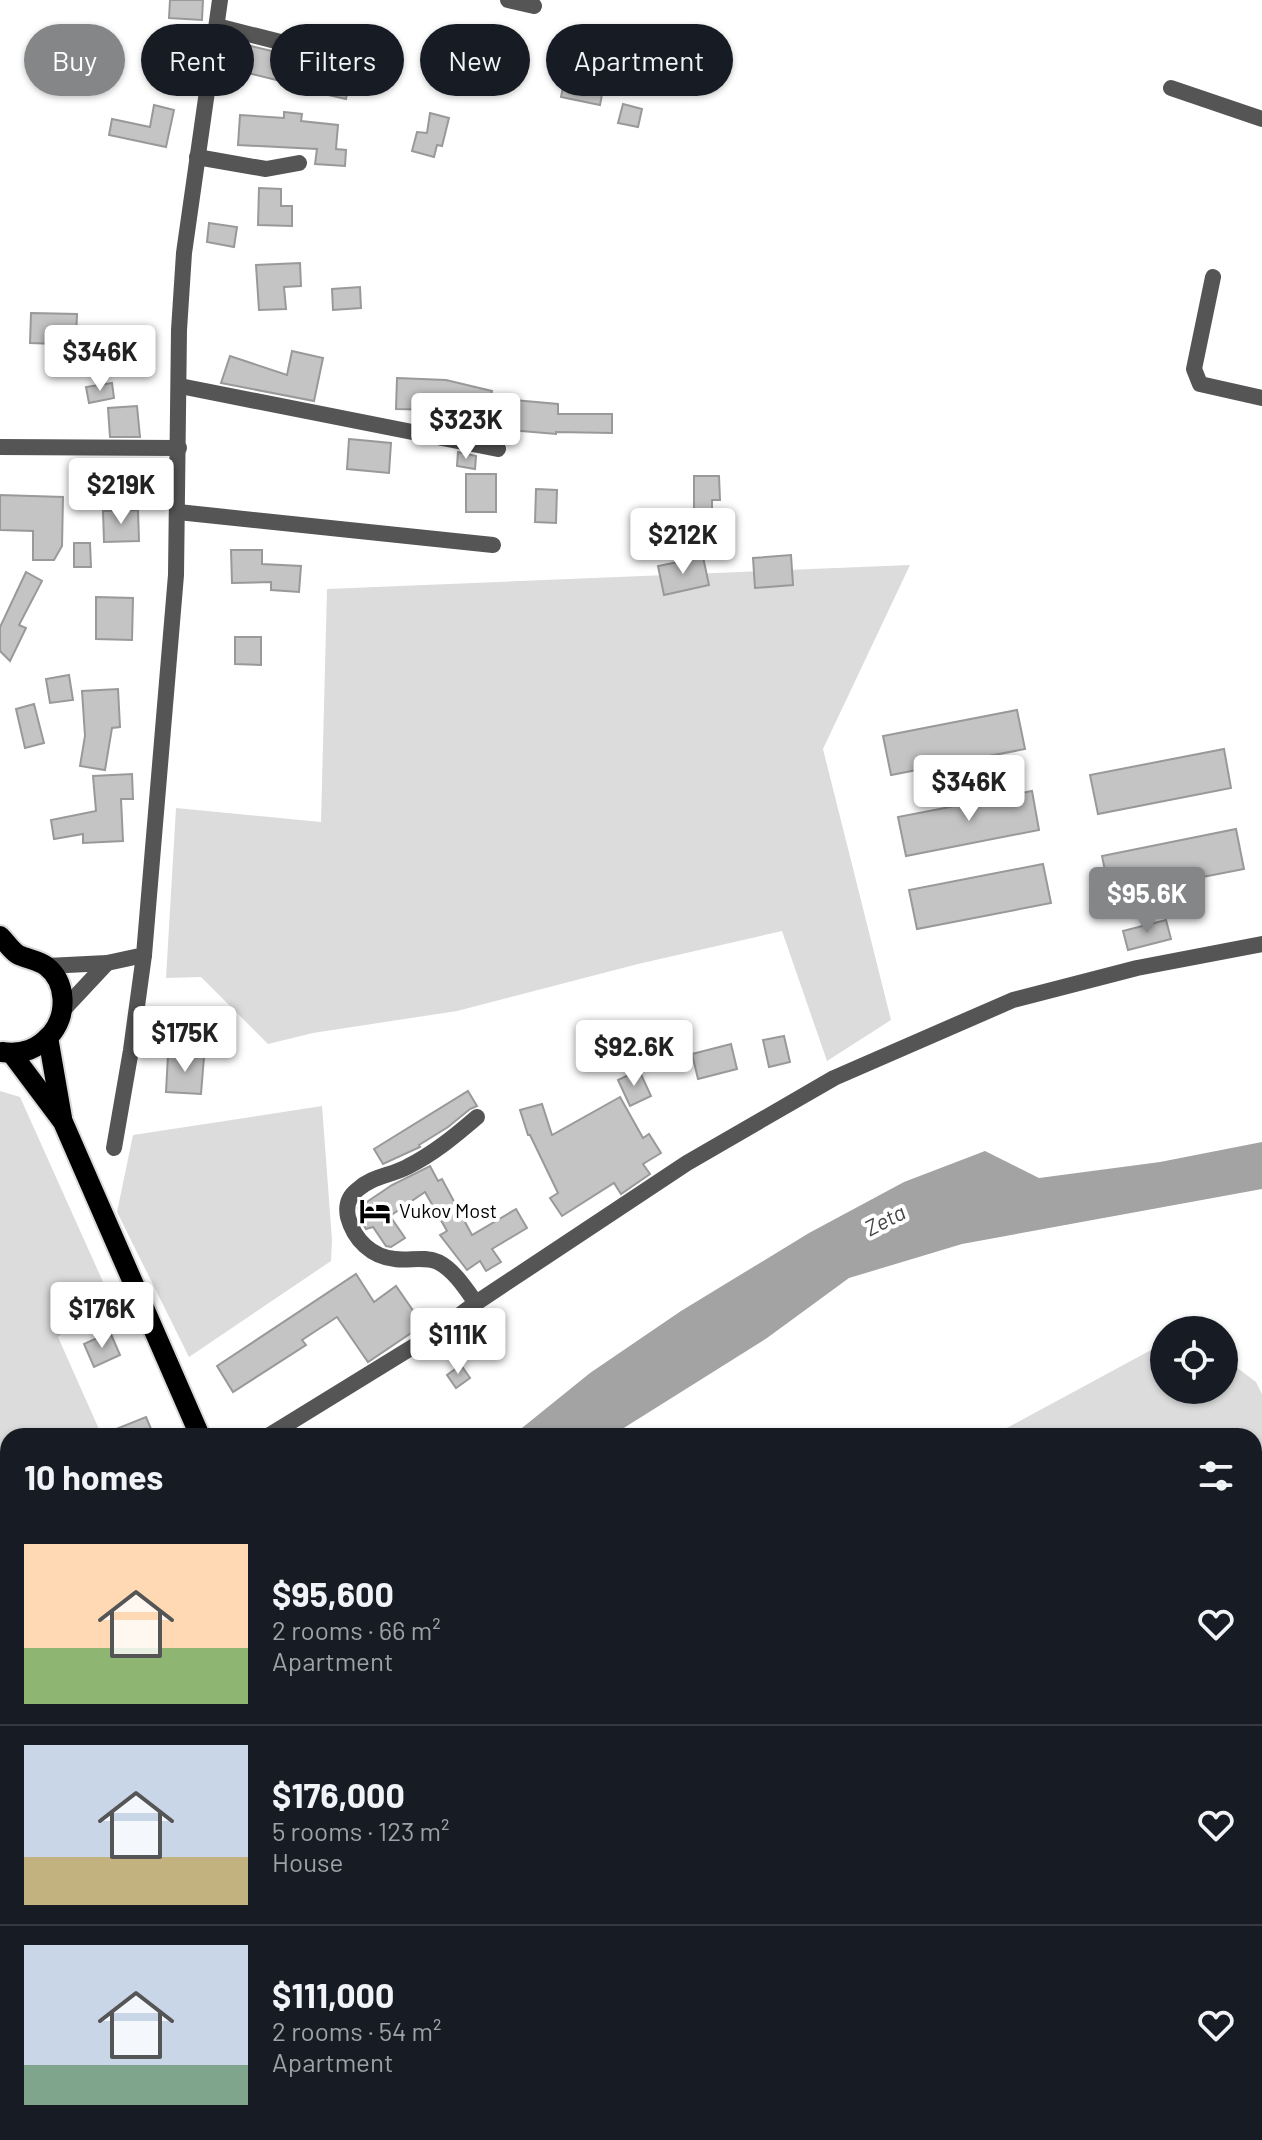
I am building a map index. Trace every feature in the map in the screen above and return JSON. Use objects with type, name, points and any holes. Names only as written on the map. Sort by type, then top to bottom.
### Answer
[{"type":"main road","points":[[0,936],[9,954],[47,966],[56,977],[64,1009],[57,1026],[35,1048],[6,1053],[63,1122]]},
{"type":"main road","points":[[48,1037],[63,1122],[197,1428]]},
{"type":"street","points":[[217,24],[220,0]]},
{"type":"street","points":[[508,0],[534,6]]},
{"type":"street","points":[[1171,88],[1262,119]]},
{"type":"street","points":[[114,1148],[144,955],[175,603],[181,285],[187,215],[206,96]]},
{"type":"street","points":[[197,157],[266,169],[299,163]]},
{"type":"street","points":[[1213,277],[1194,369],[1195,377],[1200,384],[1262,398]]},
{"type":"street","points":[[180,386],[498,449]]},
{"type":"street","points":[[0,447],[179,448]]},
{"type":"street","points":[[178,512],[493,545]]},
{"type":"street","points":[[281,1428],[437,1332],[687,1163],[846,1073],[1013,1000],[1137,968],[1262,944]]},
{"type":"street","points":[[47,966],[107,963],[144,955]]},
{"type":"street","points":[[64,1009],[107,963]]},
{"type":"street","points":[[476,1303],[440,1263],[429,1259],[394,1259],[365,1247],[353,1232],[347,1213],[348,1201],[354,1191],[373,1178],[404,1169],[445,1144],[477,1117]]},
{"type":"shaded area","points":[[910,565],[823,749],[891,1020],[827,1061],[782,931],[457,1011],[313,1033],[268,1044],[201,977],[166,978],[176,808],[321,822],[327,589]]},
{"type":"shaded area","points":[[0,1091],[20,1097],[108,1293],[58,1337],[98,1428],[0,1428]]},
{"type":"shaded area","points":[[322,1106],[331,1261],[189,1357],[117,1212],[133,1135]]},
{"type":"shaded area","points":[[1150,1351],[1150,1404],[1238,1404],[1238,1368],[1256,1382],[1262,1394],[1262,1428],[1007,1428]]},
{"type":"water","name":"Zeta","points":[[1262,1142],[1262,1189],[962,1244],[849,1278],[767,1338],[624,1428],[522,1428],[590,1373],[681,1311],[809,1233],[904,1182],[985,1151],[1039,1178],[1160,1162]]},
{"type":"building","points":[[170,0],[203,0],[202,20],[169,18]]},
{"type":"building","points":[[254,47],[270,51],[270,78],[254,74]]},
{"type":"building","points":[[561,96],[602,96],[600,105]]},
{"type":"building","points":[[623,104],[642,109],[638,127],[618,123]]},
{"type":"building","points":[[154,105],[174,110],[166,147],[109,135],[112,119],[150,127]]},
{"type":"building","points":[[284,112],[302,114],[301,121],[338,125],[336,149],[346,150],[345,166],[315,164],[317,149],[238,145],[240,115],[284,118]]},
{"type":"building","points":[[430,113],[449,118],[442,146],[437,145],[434,157],[412,151],[417,132],[427,133]]},
{"type":"building","points":[[259,188],[281,189],[281,206],[292,206],[292,226],[258,225]]},
{"type":"building","points":[[209,223],[237,227],[234,247],[207,242]]},
{"type":"building","points":[[300,263],[301,286],[284,287],[286,309],[259,310],[256,265]]},
{"type":"building","points":[[360,287],[361,308],[333,310],[332,289]]},
{"type":"building","points":[[31,313],[77,314],[76,338],[57,337],[57,344],[30,343]]},
{"type":"building","points":[[292,351],[323,358],[314,401],[221,383],[230,356],[287,375]]},
{"type":"building","points":[[397,378],[446,380],[492,391],[490,398],[558,404],[558,414],[612,414],[612,433],[556,434],[510,430],[512,415],[437,396],[437,410],[396,409]]},
{"type":"building","points":[[112,383],[114,398],[89,403],[86,387]]},
{"type":"building","points":[[137,406],[140,437],[110,437],[108,408]]},
{"type":"building","points":[[349,439],[391,443],[389,473],[347,469]]},
{"type":"building","points":[[458,452],[476,456],[475,469],[457,466]]},
{"type":"building","points":[[466,474],[496,474],[496,512],[466,512]]},
{"type":"building","points":[[694,476],[719,476],[720,500],[712,500],[712,527],[694,527]]},
{"type":"building","points":[[536,489],[557,490],[556,523],[535,522]]},
{"type":"building","points":[[0,495],[63,497],[62,546],[54,560],[33,560],[33,531],[0,530]]},
{"type":"building","points":[[138,510],[139,541],[104,542],[103,511]]},
{"type":"building","points":[[74,543],[90,543],[91,567],[74,567]]},
{"type":"building","points":[[231,550],[262,550],[262,564],[301,566],[299,592],[271,590],[271,582],[232,583]]},
{"type":"building","points":[[791,555],[793,585],[755,588],[753,558]]},
{"type":"building","points":[[703,557],[709,585],[664,595],[658,566]]},
{"type":"building","points":[[26,572],[42,581],[19,625],[26,628],[10,661],[0,651],[0,627]]},
{"type":"building","points":[[96,597],[133,598],[132,640],[96,639]]},
{"type":"building","points":[[235,637],[261,637],[261,665],[235,664]]},
{"type":"building","points":[[69,675],[73,700],[50,703],[46,679]]},
{"type":"building","points":[[118,689],[120,727],[112,728],[105,770],[80,766],[85,736],[82,691]]},
{"type":"building","points":[[34,704],[44,743],[25,748],[16,709]]},
{"type":"building","points":[[1017,710],[1025,749],[891,775],[883,736]]},
{"type":"building","points":[[1224,749],[1231,788],[1098,814],[1090,775]]},
{"type":"building","points":[[132,774],[133,799],[121,799],[123,841],[83,843],[83,834],[54,839],[51,820],[96,811],[93,776]]},
{"type":"building","points":[[1032,791],[1039,830],[906,856],[898,817]]},
{"type":"building","points":[[1236,829],[1244,869],[1110,895],[1102,856]]},
{"type":"building","points":[[1043,864],[1051,903],[917,929],[909,890]]},
{"type":"building","points":[[1166,920],[1171,939],[1128,950],[1123,931]]},
{"type":"building","points":[[784,1036],[790,1062],[769,1067],[763,1040]]},
{"type":"building","points":[[731,1044],[737,1069],[698,1079],[692,1054]]},
{"type":"building","points":[[168,1055],[204,1057],[201,1094],[166,1092]]},
{"type":"building","points":[[639,1070],[651,1096],[630,1106],[618,1080]]},
{"type":"building","points":[[468,1091],[477,1106],[420,1147],[383,1164],[374,1149]]},
{"type":"building","points":[[620,1097],[643,1138],[649,1134],[661,1153],[643,1164],[650,1174],[621,1194],[614,1183],[562,1216],[550,1198],[558,1193],[528,1135],[520,1110],[542,1104],[552,1135]]},
{"type":"building","points":[[430,1166],[438,1181],[442,1179],[472,1235],[516,1209],[527,1228],[492,1249],[501,1262],[486,1271],[480,1261],[467,1270],[440,1235],[447,1231],[425,1192],[390,1216],[405,1238],[391,1247],[386,1246],[373,1227],[366,1229],[358,1208],[392,1185]]},
{"type":"building","points":[[356,1274],[374,1302],[396,1286],[423,1325],[368,1362],[337,1317],[302,1340],[306,1345],[233,1392],[217,1366]]},
{"type":"building","points":[[110,1332],[120,1355],[94,1367],[84,1344]]},
{"type":"building","points":[[461,1365],[470,1378],[456,1388],[447,1375]]},
{"type":"building","points":[[146,1417],[151,1428],[118,1428]]},
{"type":"place","name":"Vukov Most","points":[[375,1211]]}]
